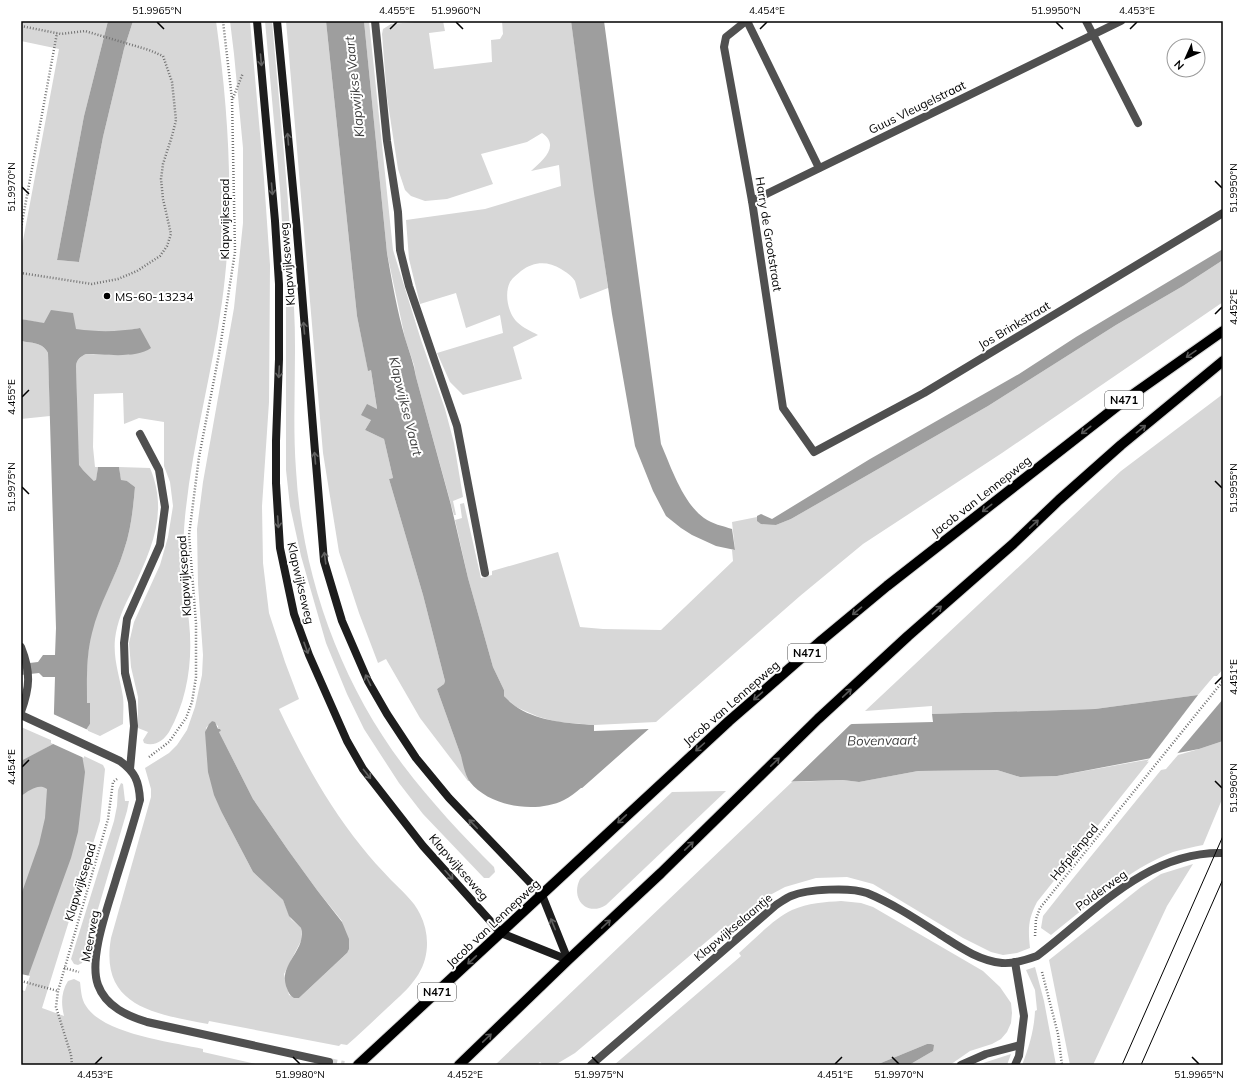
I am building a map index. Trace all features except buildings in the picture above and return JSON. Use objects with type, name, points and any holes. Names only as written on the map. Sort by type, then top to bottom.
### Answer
[{"type":"main road","name":"Klapwijkseweg","points":[[257,21],[279,284],[280,359],[276,440],[276,483],[280,548],[294,614],[323,690],[346,741],[363,769],[423,846],[501,933],[568,960]]},
{"type":"main road","name":"Klapwijkseweg","points":[[277,21],[296,220],[324,561],[342,621],[368,681],[387,714],[416,758],[449,798],[542,895],[568,960]]},
{"type":"main road","name":"Jacob van Lennepweg","points":[[358,1065],[729,721],[887,586],[1124,400],[1223,332]]},
{"type":"main road","name":"N471","points":[[459,1065],[661,873],[818,720],[908,636],[1013,544],[1059,500],[1121,445],[1223,361]]},
{"type":"street","points":[[375,21],[387,140],[398,212],[400,250],[409,286],[457,426],[485,573]]},
{"type":"street","name":"Harry de Grootstraat","points":[[814,452],[783,408],[752,201],[724,47],[726,37],[746,21],[819,168]]},
{"type":"street","points":[[1086,21],[1138,123]]},
{"type":"street","name":"Guus Vleugelstraat","points":[[752,201],[1121,21]]},
{"type":"street","name":"Jos Brinkstraat","points":[[814,452],[924,393],[1223,213]]},
{"type":"street","points":[[21,715],[120,761],[130,768],[134,726],[132,702],[125,673],[124,643],[127,619],[160,545],[165,507],[158,470],[140,434]]},
{"type":"street","points":[[21,647],[27,663],[29,675],[26,697],[21,712]]},
{"type":"street","name":"Meerweg","points":[[130,768],[139,787],[140,800],[103,924],[97,954],[95,976],[98,987],[107,1000],[128,1016],[147,1022],[329,1062]]},
{"type":"street","name":"Polderweg","points":[[1002,963],[1015,962],[1037,956],[1121,888],[1148,872],[1173,861],[1187,857],[1223,853]]},
{"type":"street","name":"Klapwijkselaantje","points":[[591,1065],[776,905],[791,896],[818,889],[865,892],[896,906],[965,950],[988,960],[1002,963]]},
{"type":"street","points":[[1015,962],[1024,1016],[1019,1056],[1015,1065]]},
{"type":"street","points":[[961,1065],[986,1054],[1020,1045]]},
{"type":"path","name":"Klapwijksepad","points":[[72,1065],[71,1055],[56,1007],[58,991],[108,819],[114,782],[120,775],[130,768],[155,754],[178,732],[186,718],[192,702],[196,677],[196,623],[189,535],[200,457],[219,354],[235,252],[232,99],[223,21]]},
{"type":"path","points":[[21,26],[61,34],[88,32],[149,50],[163,56],[172,82],[176,120],[161,180],[163,200],[171,234],[167,246],[160,256],[137,271],[118,279],[92,284],[21,273]]},
{"type":"path","points":[[21,228],[57,33]]},
{"type":"path","name":"Hofpleinpad","points":[[1062,1065],[1058,1034],[1037,956],[1034,930],[1040,908],[1223,681]]},
{"type":"path","points":[[21,981],[58,991]]},
{"type":"shaded area","points":[[21,21],[108,21],[84,116],[57,260],[79,262],[103,137],[124,49],[133,21],[216,21],[221,56],[229,162],[226,267],[218,329],[192,463],[185,517],[183,549],[184,581],[190,636],[188,678],[181,706],[169,732],[165,738],[152,744],[144,743],[143,740],[148,732],[138,728],[138,697],[131,667],[129,643],[134,622],[160,565],[168,537],[173,506],[170,482],[164,466],[164,422],[139,418],[124,424],[123,393],[94,394],[93,447],[95,467],[98,467],[96,481],[94,481],[78,465],[76,364],[79,358],[86,354],[129,355],[139,328],[118,332],[93,332],[21,319],[21,251],[59,49],[21,41]]},
{"type":"shaded area","points":[[230,21],[250,21],[270,265],[269,402],[262,506],[263,563],[269,613],[299,699],[279,709],[306,762],[337,814],[368,855],[407,896],[417,909],[422,919],[427,936],[425,959],[414,981],[352,1041],[347,1045],[341,1044],[339,1046],[209,1021],[208,1024],[151,1011],[136,1003],[123,993],[114,979],[110,961],[111,938],[151,797],[151,789],[145,768],[169,753],[177,745],[187,730],[195,707],[202,675],[203,655],[198,584],[197,529],[203,482],[234,308],[243,223],[243,148]],"holes":[[[212,721],[218,726],[218,729],[221,731],[219,732],[253,799],[317,890],[342,921],[347,953],[299,998],[289,995],[284,974],[302,939],[301,928],[291,919],[283,900],[253,872],[222,813],[206,728]]]},
{"type":"shaded area","points":[[265,21],[272,21],[293,271],[295,327],[294,429],[296,470],[306,549],[316,588],[328,626],[343,663],[381,733],[403,765],[425,792],[494,867],[495,872],[489,878],[484,878],[423,814],[399,783],[364,729],[347,694],[326,643],[301,556],[290,506],[286,470],[286,290],[280,189]]},
{"type":"shaded area","points":[[286,21],[326,21],[357,316],[368,370],[371,370],[379,423],[371,420],[365,430],[384,439],[393,478],[389,479],[423,595],[445,681],[444,684],[437,689],[470,781],[468,781],[420,718],[386,659],[378,663],[359,613],[339,552],[323,453]]},
{"type":"shaded area","points":[[364,21],[369,21],[393,250],[421,340],[445,409],[454,443],[463,497],[453,501],[456,515],[454,515],[414,365],[405,338],[387,253]]},
{"type":"shaded area","points":[[443,21],[445,31],[429,33],[434,69],[492,62],[491,40],[500,39],[503,34],[502,21],[571,21],[608,288],[580,299],[574,279],[556,266],[541,263],[531,265],[521,271],[511,280],[508,287],[507,298],[509,309],[517,322],[524,328],[538,335],[513,347],[522,379],[463,395],[450,382],[437,353],[503,333],[500,315],[466,328],[456,293],[420,304],[409,259],[406,220],[485,209],[561,186],[559,165],[531,171],[540,163],[550,148],[550,143],[542,133],[527,142],[481,154],[493,184],[447,199],[425,201],[411,196],[405,190],[398,169],[387,97],[382,34],[383,29],[391,24]]},
{"type":"shaded area","points":[[1223,260],[1223,302],[1002,453],[863,544],[800,596],[656,722],[594,725],[558,722],[539,717],[516,707],[504,696],[504,690],[493,667],[468,578],[455,520],[462,518],[460,504],[464,503],[481,578],[492,575],[492,571],[558,552],[580,627],[661,630],[733,561],[732,550],[735,550],[732,522],[757,517],[757,519],[776,525],[791,519],[988,406],[1116,325],[1183,286]]},
{"type":"shaded area","points":[[21,341],[40,345],[46,349],[48,353],[50,416],[21,419]]},
{"type":"shaded area","points":[[1223,394],[1223,669],[1217,676],[1214,676],[1198,695],[1095,709],[932,714],[932,706],[865,711],[1121,471]]},
{"type":"shaded area","points":[[119,467],[150,468],[158,500],[158,516],[146,561],[119,620],[116,633],[115,654],[123,697],[123,724],[100,736],[86,730],[90,724],[90,703],[87,703],[89,642],[94,622],[120,561],[131,519],[135,487],[127,481],[121,481]]},
{"type":"shaded area","points":[[21,727],[53,741],[53,744],[30,757],[82,758],[82,755],[103,765],[105,769],[100,821],[42,1008],[64,1016],[62,1003],[64,989],[68,981],[74,979],[80,982],[82,997],[86,1006],[95,1016],[107,1024],[157,1040],[203,1049],[203,1052],[260,1065],[21,1065]]},
{"type":"shaded area","points":[[1223,741],[1223,797],[1203,845],[1173,852],[1140,868],[1094,900],[1051,935],[1041,928],[1043,916],[1161,770],[1166,769],[1178,755]]},
{"type":"shaded area","points":[[1151,759],[1037,902],[1029,924],[1030,948],[1017,953],[1003,955],[991,952],[963,938],[873,884],[847,877],[816,878],[785,887],[770,895],[723,934],[719,931],[575,1053],[555,1065],[543,1065],[540,1062],[537,1065],[495,1065],[792,782],[843,780],[859,782],[918,771],[997,770],[1020,777],[1057,776]]},
{"type":"shaded area","points":[[121,783],[123,784],[125,801],[129,801],[127,811],[82,963],[78,965],[74,964],[71,959],[114,821],[118,790]]},
{"type":"shaded area","points":[[726,791],[606,905],[593,909],[582,904],[577,893],[577,886],[580,879],[672,792]]},
{"type":"shaded area","points":[[1193,864],[1167,906],[1093,1065],[1070,1065],[1049,960],[1141,887],[1161,874]]},
{"type":"shaded area","points":[[841,901],[861,903],[873,907],[983,971],[1000,987],[1011,1003],[1011,1023],[1007,1032],[1001,1039],[992,1044],[970,1051],[950,1065],[909,1065],[933,1051],[927,1044],[876,1065],[614,1065],[741,956],[739,953],[778,919],[792,910],[810,904]]},
{"type":"shaded area","points":[[1035,967],[1044,1001],[1056,1065],[1022,1065],[1031,1039],[1035,1011],[1037,1010],[1035,990],[1026,970]]},
{"type":"shaded area","points":[[1011,1054],[1007,1065],[977,1065]]},
{"type":"water","points":[[108,21],[133,21],[124,49],[103,137],[79,262],[57,260],[84,116]]},
{"type":"water","points":[[326,21],[364,21],[387,253],[397,306],[451,505],[468,578],[493,667],[504,690],[504,696],[514,705],[527,713],[545,719],[594,725],[594,731],[675,728],[844,726],[852,724],[933,722],[932,714],[1095,709],[1223,693],[1223,741],[1199,749],[1057,776],[1020,777],[997,770],[918,771],[859,782],[843,780],[581,788],[566,799],[540,807],[514,806],[489,797],[479,791],[470,782],[464,769],[461,756],[437,689],[444,684],[445,681],[423,595],[389,479],[393,478],[384,439],[365,430],[371,420],[361,415],[367,404],[377,409],[371,370],[368,371],[357,316]]},
{"type":"water","points":[[571,21],[604,21],[661,444],[673,474],[690,503],[707,520],[732,529],[735,550],[716,546],[692,535],[666,516],[653,491],[635,446],[612,314]]},
{"type":"water","points":[[1223,249],[1223,260],[1183,286],[1116,325],[988,406],[791,519],[776,525],[761,524],[757,521],[757,516],[761,514],[772,519],[870,459],[1019,374],[1076,337]]},
{"type":"water","points":[[51,310],[73,313],[76,329],[108,331],[140,328],[151,348],[137,354],[129,355],[86,354],[79,358],[76,364],[79,465],[94,481],[96,480],[98,467],[119,467],[121,480],[127,481],[135,487],[131,519],[126,542],[120,561],[95,622],[90,642],[87,703],[90,703],[90,724],[86,730],[82,755],[85,772],[78,832],[71,858],[21,996],[21,895],[39,844],[45,818],[47,789],[44,787],[37,787],[21,796],[21,761],[53,744],[55,677],[43,677],[39,673],[21,675],[21,664],[38,662],[43,655],[55,655],[56,628],[48,353],[46,349],[40,345],[21,341],[21,319],[44,323]]},
{"type":"water","points":[[212,721],[215,722],[218,729],[220,729],[221,731],[219,732],[253,799],[288,850],[342,922],[349,939],[349,949],[347,953],[299,998],[294,998],[290,994],[286,986],[285,978],[289,963],[300,943],[302,936],[301,928],[289,916],[283,900],[253,872],[214,795],[208,772],[205,732]]},
{"type":"water","points":[[927,1044],[934,1045],[933,1051],[909,1065],[876,1065]]},
{"type":"pier","points":[[1223,691],[1223,699],[1175,756],[1147,762],[1198,695],[1202,693]]},
{"type":"pier","points":[[51,713],[88,730],[84,758],[51,743]]},
{"type":"pier","points":[[853,722],[789,784],[581,789],[651,727],[843,724]]},
{"type":"pier","points":[[21,974],[30,976],[25,991],[21,990]]},
{"type":"tunnel","points":[[329,1062],[344,1065]]},
{"type":"tram line","points":[[1122,1065],[1223,836]]},
{"type":"tram line","points":[[1141,1065],[1223,879]]},
{"type":"place","name":"MS-60-13234","points":[[107,296]]},
{"type":"water label","name":"Klapwijkse Vaart","points":[[354,87]]},
{"type":"water label","name":"Klapwijkse Vaart","points":[[406,406]]},
{"type":"water label","name":"Bovenvaart","points":[[882,740]]}]
